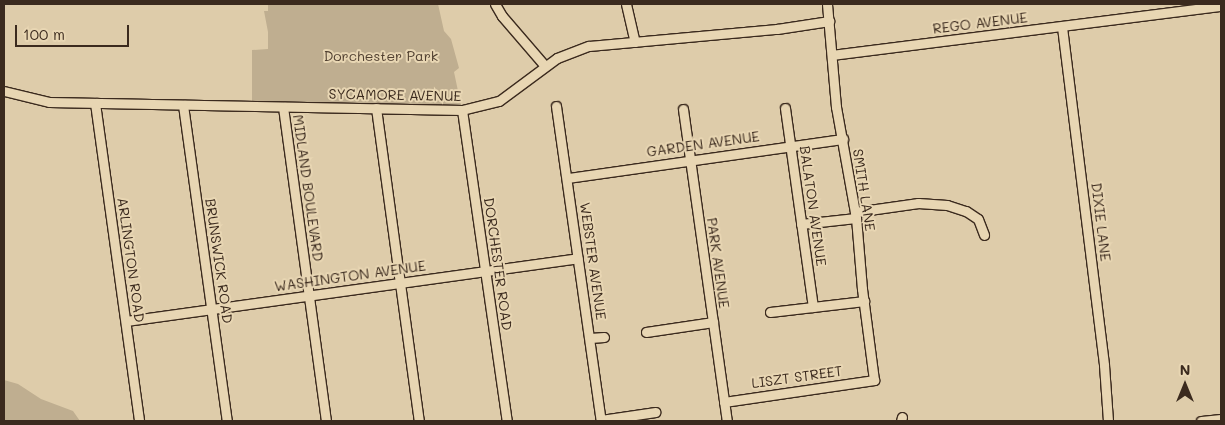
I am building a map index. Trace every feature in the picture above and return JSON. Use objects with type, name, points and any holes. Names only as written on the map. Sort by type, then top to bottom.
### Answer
[{"type":"street","points":[[495,4],[502,16],[545,66]]},
{"type":"street","points":[[626,4],[635,42]]},
{"type":"street","name":"SMITH LANE","points":[[826,4],[836,108],[856,215],[874,380]]},
{"type":"street","name":"REGO AVENUE","points":[[832,55],[1221,6]]},
{"type":"street","name":"SYCAMORE AVENUE","points":[[4,91],[49,102],[462,110],[499,101],[557,58],[589,46],[777,29],[829,21]]},
{"type":"street","name":"DIXIE LANE","points":[[1062,27],[1104,365],[1108,421]]},
{"type":"street","name":"ARLINGTON ROAD","points":[[95,103],[139,421]]},
{"type":"street","name":"BRUNSWICK ROAD","points":[[183,105],[227,421]]},
{"type":"street","name":"WEBSTER AVENUE","points":[[556,106],[568,178],[601,421]]},
{"type":"street","name":"MIDLAND BOULEVARD","points":[[283,107],[326,421]]},
{"type":"street","points":[[376,108],[420,421]]},
{"type":"street","name":"BALATON AVENUE","points":[[785,108],[813,306]]},
{"type":"street","name":"PARK AVENUE","points":[[683,109],[727,421]]},
{"type":"street","name":"DORCHESTER ROAD","points":[[462,110],[507,421]]},
{"type":"street","name":"GARDEN AVENUE","points":[[568,178],[689,159],[842,139]]},
{"type":"street","points":[[801,224],[918,203],[961,208],[978,218],[984,236]]},
{"type":"street","name":"WASHINGTON AVENUE","points":[[126,321],[578,258]]},
{"type":"street","points":[[770,312],[864,300]]},
{"type":"street","points":[[646,332],[712,322]]},
{"type":"street","points":[[590,338],[604,336]]},
{"type":"street","name":"LISZT STREET","points":[[724,402],[874,380]]},
{"type":"street","points":[[601,421],[655,412]]},
{"type":"street","points":[[1201,421],[1221,419]]},
{"type":"green space","name":"Dorchester Park","points":[[268,4],[438,4],[444,31],[451,39],[459,68],[454,72],[462,110],[252,106],[252,50],[268,49],[268,32],[264,11],[268,11]]},
{"type":"green space","points":[[4,380],[18,384],[41,399],[73,411],[80,421],[4,421]]}]
